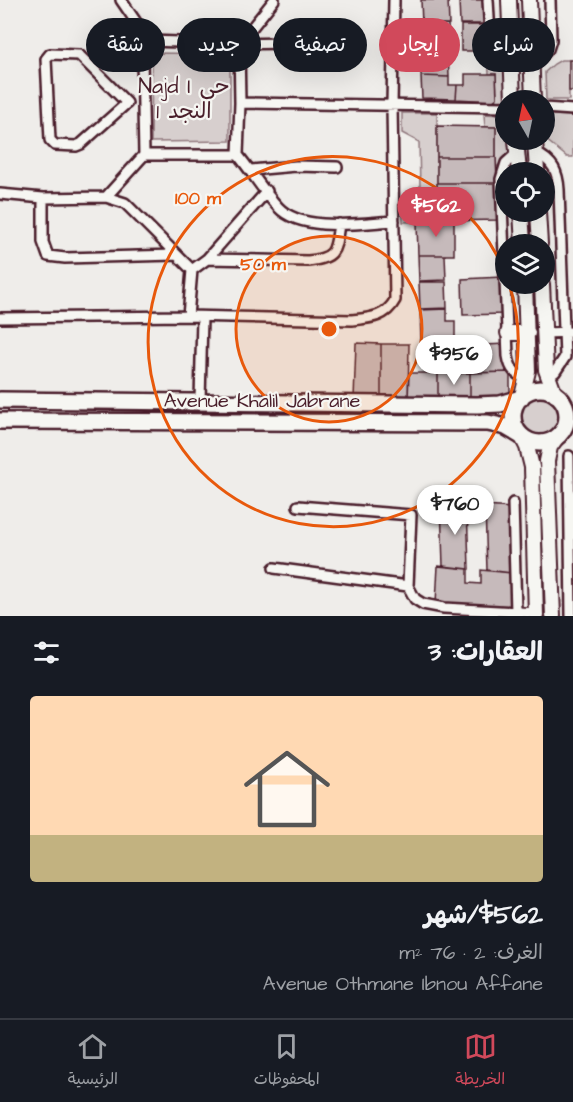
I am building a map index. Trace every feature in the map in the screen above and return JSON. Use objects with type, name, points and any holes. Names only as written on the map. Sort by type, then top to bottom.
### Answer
[{"type":"main road","points":[[508,0],[509,18]]},
{"type":"main road","points":[[529,0],[530,18]]},
{"type":"main road","points":[[511,72],[512,90]]},
{"type":"main road","points":[[532,72],[533,90]]},
{"type":"main road","points":[[526,294],[528,380],[513,417],[514,424],[527,447],[532,467],[536,615]]},
{"type":"main road","points":[[542,294],[548,376],[562,398],[567,414],[564,433],[548,453],[553,615]]},
{"type":"main road","points":[[508,333],[528,333]]},
{"type":"main road","points":[[522,397],[539,390],[562,398]]},
{"type":"main road","name":"Avenue Khalil Jabrane","points":[[0,400],[483,405],[500,404],[522,397]]},
{"type":"main road","name":"Avenue Khalil Jabrane","points":[[0,421],[477,423],[498,424],[522,436]]},
{"type":"main road","points":[[522,436],[539,443],[564,433]]},
{"type":"street","points":[[121,0],[134,18]]},
{"type":"street","points":[[0,318],[188,316],[352,320],[374,317],[391,308],[395,300],[392,105],[394,0]]},
{"type":"street","points":[[488,0],[489,18]]},
{"type":"street","points":[[550,0],[550,18]]},
{"type":"street","points":[[257,18],[268,2]]},
{"type":"street","points":[[127,103],[80,55],[50,54],[46,59],[50,140],[54,145],[76,146],[81,144],[127,103],[142,100]]},
{"type":"street","points":[[106,197],[144,155],[142,72]]},
{"type":"street","points":[[239,72],[238,155],[279,208],[291,217],[307,222],[339,224],[394,221]]},
{"type":"street","points":[[240,103],[495,107]]},
{"type":"street","points":[[555,109],[573,110]]},
{"type":"street","points":[[515,150],[506,164],[501,179],[508,333],[510,367],[520,377],[528,380]]},
{"type":"street","points":[[539,150],[552,164],[559,181],[569,333],[565,357],[555,372],[548,376]]},
{"type":"street","points":[[144,155],[238,155]]},
{"type":"street","points":[[250,170],[296,166],[337,167]]},
{"type":"street","points":[[188,316],[192,270],[207,259],[267,191]]},
{"type":"street","points":[[0,194],[43,198],[106,197],[125,203],[192,270]]},
{"type":"street","points":[[43,198],[43,242],[48,256],[65,258],[175,255]]},
{"type":"street","points":[[207,259],[308,261],[322,259],[330,256],[336,248],[339,224]]},
{"type":"street","points":[[200,401],[202,317]]},
{"type":"street","points":[[544,333],[569,333]]},
{"type":"street","points":[[553,615],[571,615],[569,456]]},
{"type":"street","points":[[513,503],[516,612]]},
{"type":"street","points":[[298,506],[411,515],[408,586],[415,599],[423,604],[444,608],[536,615]]},
{"type":"street","points":[[274,568],[408,586]]},
{"type":"shaded area","points":[[165,53],[177,53],[177,72],[230,72],[230,141],[151,142],[152,72],[165,72]]},
{"type":"shaded area","points":[[561,60],[569,60],[569,100],[555,100],[555,90],[546,90],[545,72],[555,72],[555,63]]},
{"type":"shaded area","points":[[489,72],[507,72],[508,90],[497,90],[496,74],[489,74]]},
{"type":"shaded area","points":[[402,113],[437,113],[437,221],[403,222],[402,199],[420,188],[419,142],[402,133]]},
{"type":"shaded area","points":[[484,114],[495,115],[495,127],[485,127]]},
{"type":"shaded area","points":[[555,115],[573,116],[573,157],[567,157],[555,147]]},
{"type":"shaded area","points":[[496,150],[511,150],[501,162],[496,162]]},
{"type":"shaded area","points":[[540,394],[549,395],[557,400],[562,408],[562,426],[557,434],[549,439],[540,440],[531,439],[523,434],[518,426],[517,417],[518,408],[523,400],[531,395]]},
{"type":"building","points":[[421,0],[448,0],[449,18],[422,18]]},
{"type":"building","points":[[459,0],[486,0],[487,18],[472,18],[472,24],[460,24]]},
{"type":"building","points":[[461,25],[472,25],[472,51],[461,51]]},
{"type":"building","points":[[569,60],[573,60],[573,91],[569,91]]},
{"type":"building","points":[[421,72],[449,72],[449,77],[421,76]]},
{"type":"building","points":[[465,74],[496,74],[495,100],[456,99],[457,85],[465,85]]},
{"type":"building","points":[[421,76],[449,77],[449,85],[457,85],[456,99],[422,98]]},
{"type":"building","points":[[437,126],[495,127],[496,157],[437,157]]},
{"type":"building","points":[[437,157],[496,157],[495,183],[437,183]]},
{"type":"building","points":[[437,183],[495,183],[495,220],[437,221]]},
{"type":"building","points":[[454,221],[454,255],[418,255],[417,222]]},
{"type":"building","points":[[418,255],[445,255],[446,280],[419,281]]},
{"type":"building","points":[[495,277],[495,294],[503,294],[504,314],[463,315],[462,279]]},
{"type":"building","points":[[419,282],[446,282],[447,308],[420,309]]},
{"type":"building","points":[[447,309],[447,321],[455,321],[455,346],[421,346],[420,310]]},
{"type":"building","points":[[356,343],[381,344],[381,399],[354,399]]},
{"type":"building","points":[[381,344],[409,344],[408,399],[381,399]]},
{"type":"building","points":[[505,344],[506,372],[467,373],[467,346]]},
{"type":"building","points":[[510,372],[510,398],[470,398],[470,373]]},
{"type":"building","points":[[409,373],[438,373],[438,398],[408,399]]},
{"type":"building","points":[[438,373],[470,373],[470,398],[438,398]]},
{"type":"building","points":[[441,503],[467,505],[469,569],[443,566]]},
{"type":"building","points":[[485,506],[511,508],[512,573],[487,570]]},
{"type":"building","points":[[438,566],[468,569],[468,583],[481,584],[481,570],[512,573],[512,607],[436,603]]},
{"type":"district","name":"Najd I حي النجد 1","points":[[184,98]]}]
